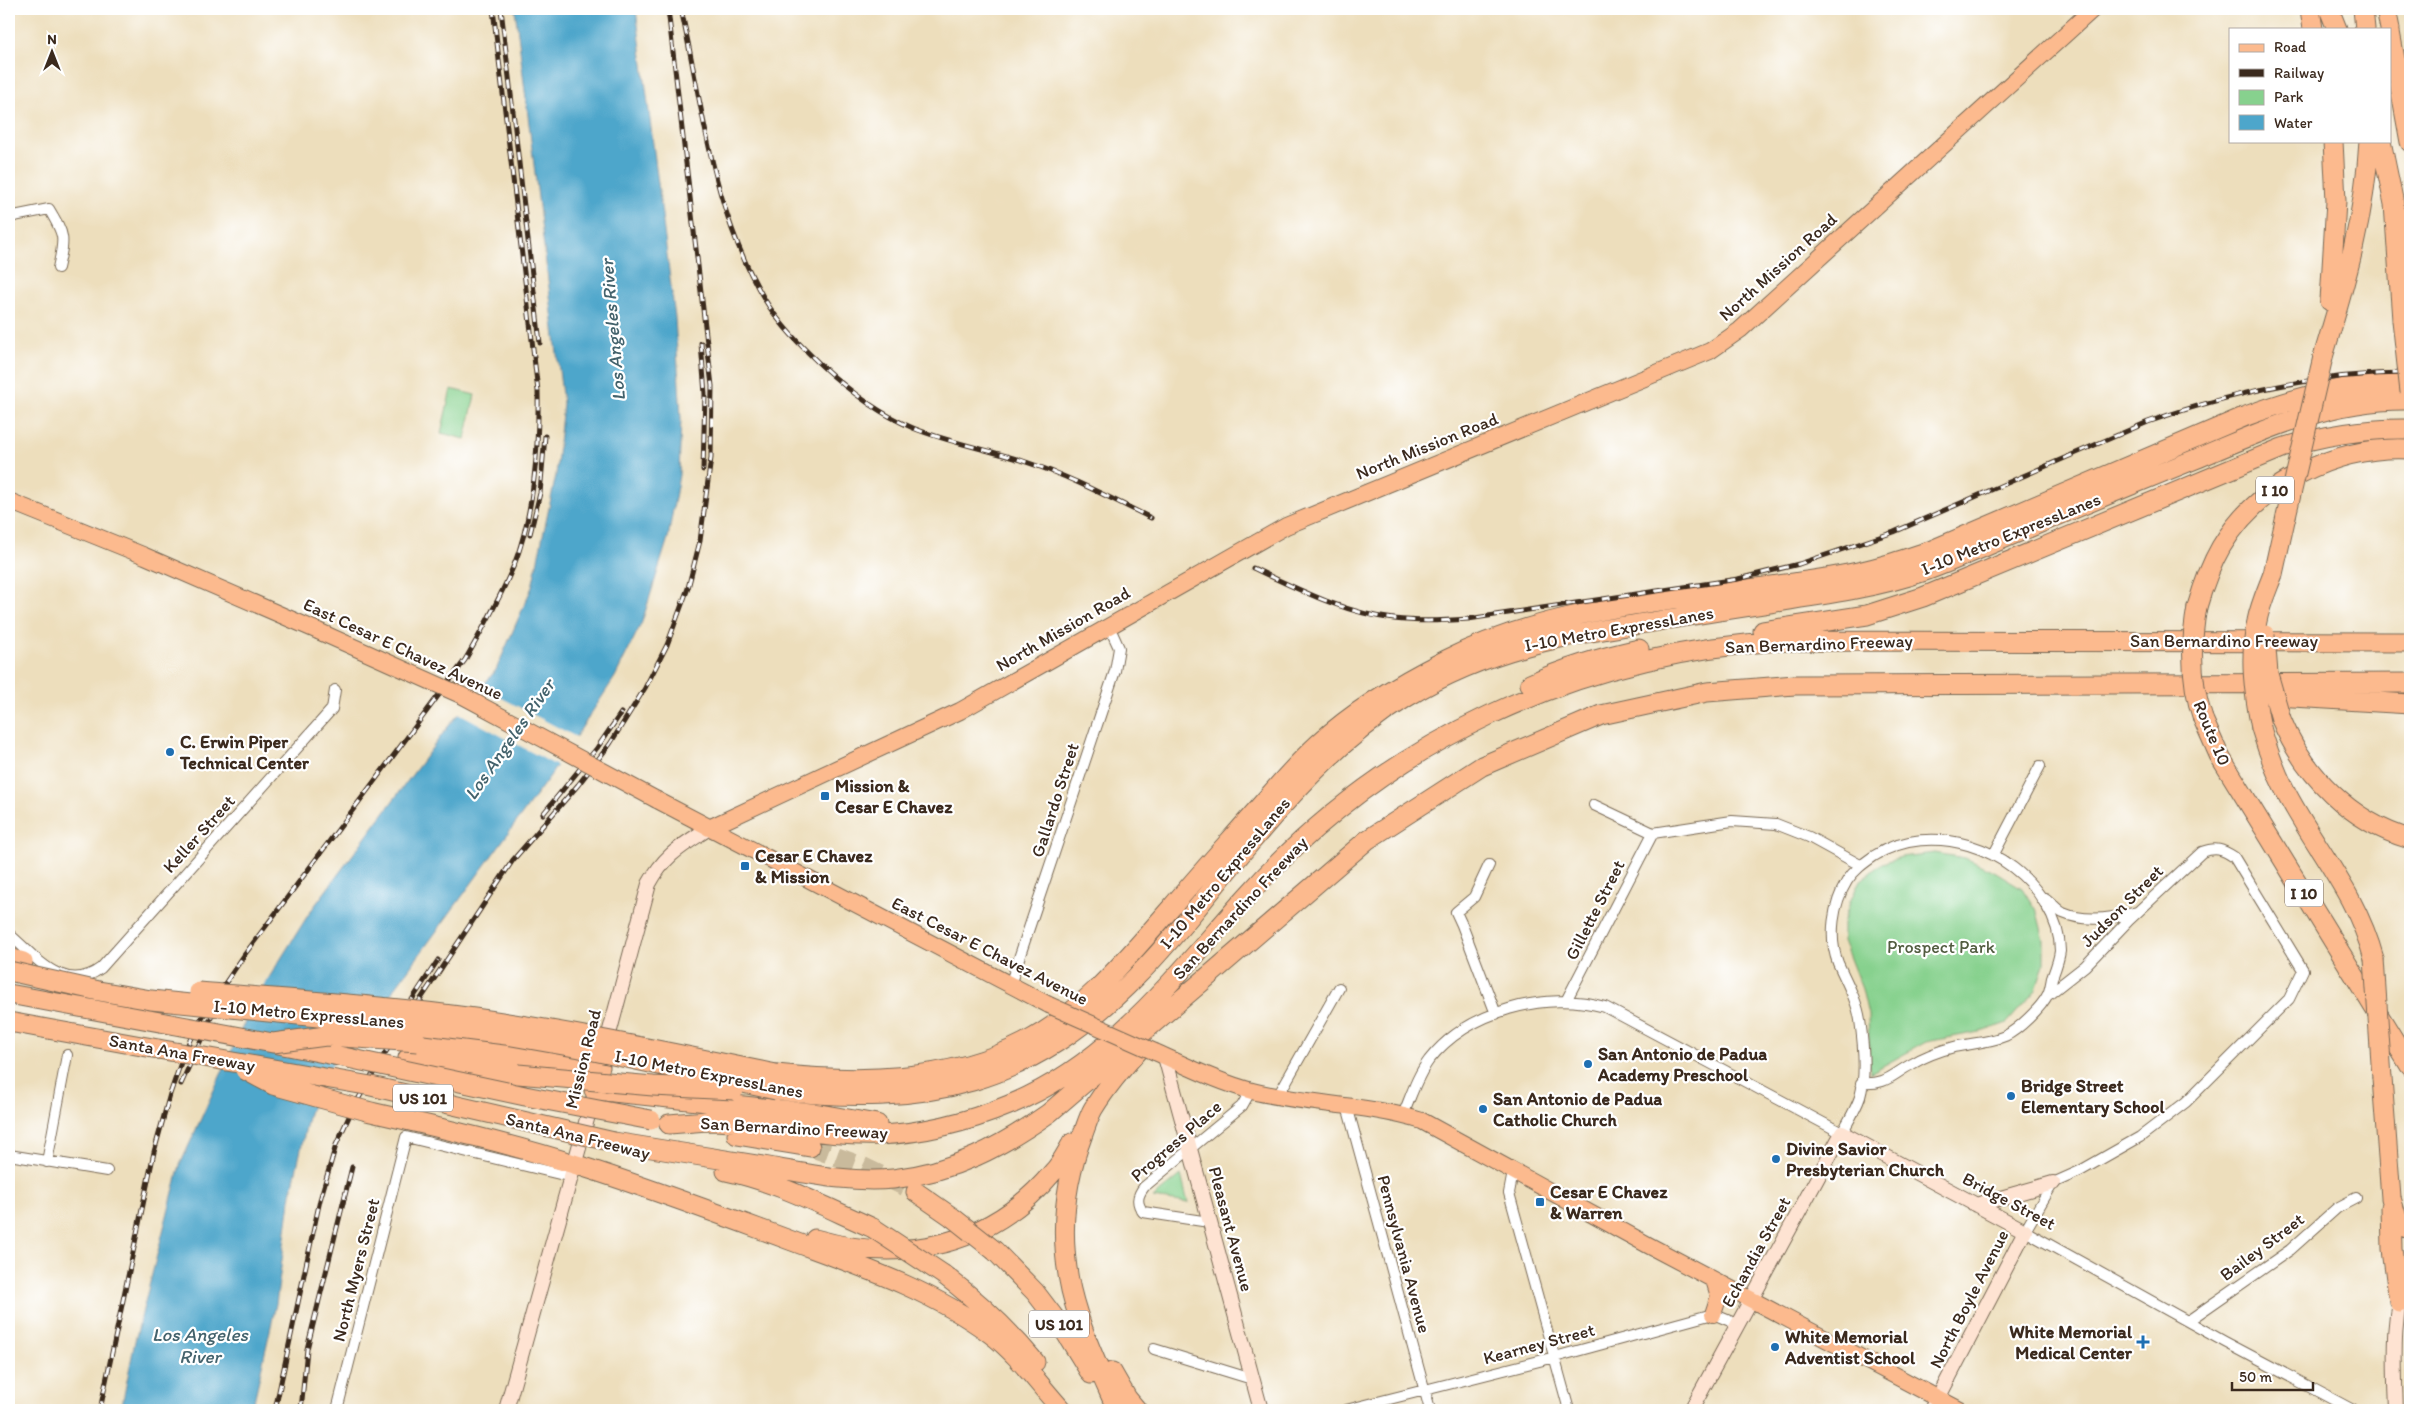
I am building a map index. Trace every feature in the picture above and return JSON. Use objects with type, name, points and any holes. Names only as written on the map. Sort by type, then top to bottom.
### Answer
[{"type":"highway","points":[[2310,9],[2313,28]]},
{"type":"highway","points":[[2329,9],[2337,28]]},
{"type":"highway","points":[[2363,9],[2365,28]]},
{"type":"highway","points":[[2386,9],[2390,28]]},
{"type":"highway","points":[[2392,41],[2410,142]]},
{"type":"highway","points":[[2333,142],[2338,285]]},
{"type":"highway","points":[[2369,142],[2365,198],[2338,285],[2273,574],[2266,616],[2265,648],[2270,686],[2281,719],[2298,754],[2324,787],[2350,809],[2378,826],[2410,838]]},
{"type":"highway","points":[[2382,142],[2394,204],[2402,320],[2410,392]]},
{"type":"highway","name":"I-10 Metro ExpressLanes","points":[[9,958],[103,980],[158,988],[387,1008],[570,1032],[776,1082],[926,1073],[990,1057],[1024,1044],[1053,1026],[1085,999],[1127,958],[1285,777],[1318,744],[1357,712],[1402,683],[1449,658],[1498,638],[1547,622],[1594,612],[1842,575],[1883,566],[1932,550],[2246,416],[2291,399],[2334,388],[2368,384],[2410,383]]},
{"type":"highway","name":"I-10 Metro ExpressLanes","points":[[9,971],[99,991],[152,1000],[348,1020],[417,1024],[506,1036],[850,1096],[909,1094],[967,1084],[1017,1066],[1040,1054],[1108,1005],[1142,972],[1289,797],[1327,758],[1369,723],[1408,697],[1456,670],[1508,650],[1562,636],[1872,586],[1924,571],[2270,428],[2330,408],[2387,399],[2410,400]]},
{"type":"highway","points":[[1381,776],[1399,759],[1444,727],[1506,694],[1557,672],[1609,656],[1657,645],[1868,615],[1923,597],[2282,448],[2340,434],[2379,429],[2410,429]]},
{"type":"highway","name":"Route 10","points":[[2410,449],[2368,451],[2348,455],[2306,471],[2280,486],[2254,507],[2231,533],[2205,580],[2193,631],[2192,663],[2194,688],[2203,719],[2223,762],[2410,1066]]},
{"type":"highway","points":[[2273,574],[2257,621],[2253,646],[2254,682],[2261,728],[2274,769],[2288,797],[2361,918],[2374,959],[2392,1198],[2397,1218],[2404,1227],[2410,1229]]},
{"type":"highway","name":"San Bernardino Freeway","points":[[660,1122],[709,1121],[823,1133],[877,1135],[904,1133],[960,1122],[1021,1100],[1092,1057],[1138,1016],[1170,984],[1248,895],[1298,844],[1345,803],[1381,776],[1449,735],[1504,707],[1538,693],[1640,661],[1710,648],[1817,640],[2410,642]]},
{"type":"highway","name":"San Bernardino Freeway","points":[[1212,973],[1366,840],[1482,766],[1601,715],[1706,692],[1795,684],[2410,682]]},
{"type":"highway","points":[[2203,683],[2257,694],[2410,704]]},
{"type":"highway","points":[[231,1062],[274,1085],[490,1140],[574,1171],[834,1244],[889,1250],[944,1243],[981,1231],[1029,1198],[1055,1171],[1092,1110],[1121,1070],[1212,973]]},
{"type":"highway","points":[[614,1142],[820,1176],[861,1180],[893,1179],[948,1167],[978,1156],[1011,1140],[1050,1113],[1212,973]]},
{"type":"highway","name":"Santa Ana Freeway","points":[[9,994],[274,1043],[525,1096],[660,1122],[810,1147]]},
{"type":"highway","name":"Santa Ana Freeway","points":[[9,1022],[371,1086],[614,1142],[634,1151],[743,1175],[803,1196],[873,1228],[970,1295],[1015,1338],[1049,1378],[1070,1410]]},
{"type":"highway","points":[[274,1043],[326,1036],[418,1042],[600,1067]]},
{"type":"highway","points":[[334,1055],[408,1058],[518,1074],[653,1086],[776,1082]]},
{"type":"highway","points":[[594,1090],[820,1114],[863,1124],[896,1125],[960,1122]]},
{"type":"highway","points":[[1092,1110],[1072,1163],[1065,1207],[1066,1255],[1071,1290],[1086,1339],[1117,1410]]},
{"type":"highway","name":"US 101","points":[[916,1192],[952,1217],[995,1251],[1035,1292],[1064,1330],[1091,1374],[1106,1410]]},
{"type":"highway","points":[[2392,1198],[2390,1216],[2398,1302]]},
{"type":"highway","points":[[679,1199],[907,1284],[950,1306],[992,1335],[1019,1361],[1062,1410]]},
{"type":"highway","points":[[1071,1290],[1118,1385],[1137,1410]]},
{"type":"main road","name":"North Mission Road","points":[[709,828],[960,711],[1286,526],[1710,351],[1740,330],[2093,9]]},
{"type":"main road","name":"East Cesar E Chavez Avenue","points":[[9,501],[146,556],[463,696],[709,828],[1049,1005],[1193,1070],[1251,1090],[1278,1096],[1403,1115],[1442,1131],[1514,1172],[1750,1299],[1935,1404],[1960,1410]]},
{"type":"main road","name":"Mission Road","points":[[506,1410],[574,1171],[649,884],[657,869],[669,854],[709,828]]},
{"type":"main road","name":"Pleasant Avenue","points":[[1160,1055],[1190,1149],[1261,1410]]},
{"type":"main road","name":"Bridge Street","points":[[1842,1134],[2025,1231]]},
{"type":"main road","name":"Echandia Street","points":[[1691,1410],[1750,1299],[1842,1134]]},
{"type":"main road","points":[[1976,1205],[2053,1183]]},
{"type":"main road","name":"North Boyle Avenue","points":[[1935,1404],[2025,1231]]},
{"type":"main road","points":[[2396,1410],[2394,1344],[2398,1302],[2410,1263]]},
{"type":"main road","points":[[1713,1314],[1719,1296],[1714,1280]]},
{"type":"street","points":[[9,217],[49,209],[63,234],[58,268]]},
{"type":"street","name":"Gallardo Street","points":[[1010,985],[1115,671],[1119,648],[1109,626]]},
{"type":"street","name":"Keller Street","points":[[9,934],[52,971],[68,977],[92,975],[101,968],[332,709],[335,690]]},
{"type":"street","points":[[1994,854],[2040,766]]},
{"type":"street","points":[[1594,805],[1653,833],[1732,821],[1776,824],[1809,837],[1860,865]]},
{"type":"street","name":"Gillette Street","points":[[1566,1001],[1653,833]]},
{"type":"street","name":"Echandia Street","points":[[1842,1134],[1860,1096],[1861,1083],[1863,1057],[1860,1018],[1833,943],[1838,900],[1848,880],[1860,865],[1888,847],[1920,840],[1939,839],[1994,854],[2018,871],[2039,893],[2054,919],[2060,951],[2048,995],[2019,1028],[2005,1036],[1929,1056],[1911,1064],[1893,1078],[1877,1084],[1861,1083]]},
{"type":"street","name":"Judson Street","points":[[2048,995],[2085,966],[2138,912],[2202,852],[2213,848],[2223,850],[2234,857],[2303,970],[2289,1000],[2186,1102],[2140,1137],[2080,1171],[2053,1183]]},
{"type":"street","points":[[1489,865],[1474,897],[1456,912],[1496,1014]]},
{"type":"street","points":[[2039,893],[2063,913],[2087,918],[2113,918],[2138,912]]},
{"type":"street","points":[[1278,1096],[1339,988]]},
{"type":"street","name":"Bridge Street","points":[[1403,1115],[1420,1074],[1430,1060],[1441,1048],[1470,1025],[1496,1014],[1535,1003],[1566,1001],[1591,1003],[1605,1007],[1842,1134]]},
{"type":"street","points":[[48,1162],[67,1055]]},
{"type":"street","name":"Progress Place","points":[[1209,1222],[1143,1212],[1138,1206],[1138,1195],[1144,1187],[1242,1106],[1251,1090]]},
{"type":"street","name":"Pennsylvania Avenue","points":[[1347,1106],[1430,1410]]},
{"type":"street","name":"North Myers Street","points":[[337,1410],[406,1138],[574,1171]]},
{"type":"street","points":[[9,1155],[107,1171]]},
{"type":"street","points":[[1514,1172],[1509,1193],[1569,1410]]},
{"type":"street","name":"North Boyle Avenue","points":[[2025,1231],[2053,1183]]},
{"type":"street","name":"Bailey Street","points":[[2188,1322],[2287,1252],[2337,1208],[2356,1198]]},
{"type":"street","name":"Bridge Street","points":[[2025,1231],[2188,1322],[2353,1410]]},
{"type":"street","points":[[1713,1314],[1722,1316],[1737,1324]]},
{"type":"street","name":"Kearney Street","points":[[1346,1410],[1555,1357],[1713,1314]]},
{"type":"street","points":[[1154,1349],[1252,1379]]},
{"type":"green space","points":[[451,389],[475,395],[465,439],[441,433]]},
{"type":"green space","name":"Prospect Park","points":[[1935,853],[1965,858],[1996,872],[2022,888],[2037,912],[2044,940],[2044,964],[2036,990],[2007,1023],[1984,1031],[1926,1042],[1870,1073],[1868,1015],[1862,989],[1843,941],[1843,923],[1859,882],[1882,863],[1901,857]]},
{"type":"green space","points":[[1181,1175],[1188,1203],[1153,1198]]},
{"type":"water","name":"Los Angeles River","points":[[515,9],[636,9],[675,318],[681,418],[679,475],[668,538],[642,622],[615,677],[550,776],[390,995],[326,1072],[309,1113],[291,1194],[276,1304],[252,1410],[121,1410],[135,1341],[180,1165],[246,1019],[265,984],[310,912],[447,728],[496,670],[532,587],[556,475],[563,403]]},
{"type":"pier","points":[[479,686],[578,738],[559,767],[457,712]]},
{"type":"tunnel","points":[[810,1147],[862,1166],[916,1192]]},
{"type":"railway","points":[[100,1410],[154,1152],[170,1094],[186,1048],[199,1022],[245,954],[465,660],[503,589],[521,545],[534,480],[538,391],[493,9]]},
{"type":"railway","points":[[501,9],[540,343]]},
{"type":"railway","points":[[275,1410],[320,1200],[336,1145],[352,1110],[385,1053],[513,860],[578,785],[610,744],[645,688],[667,645],[688,588],[700,541],[711,458],[712,386],[668,9]]},
{"type":"railway","points":[[681,9],[711,158],[733,231],[747,266],[765,300],[791,335],[843,384],[877,409],[901,422],[941,438],[1012,457],[1058,474],[1151,518]]},
{"type":"railway","points":[[701,343],[705,394],[703,470]]},
{"type":"railway","points":[[1253,568],[1339,606],[1375,616],[1422,621],[1468,619],[1738,579],[1799,564],[1894,532],[2148,422],[2180,411],[2277,386],[2343,376],[2410,373]]},
{"type":"railway","points":[[530,534],[540,493],[545,436]]},
{"type":"railway","points":[[543,814],[597,748],[621,713]]},
{"type":"railway","points":[[398,1021],[438,960]]},
{"type":"railway","points":[[181,1084],[215,1009]]},
{"type":"railway","points":[[301,1410],[307,1349],[352,1167]]},
{"type":"place","name":"C. Erwin Piper Technical Center","points":[[170,752]]},
{"type":"place","name":"Mission & Cesar E Chavez","points":[[825,796]]},
{"type":"place","name":"Cesar E Chavez & Mission","points":[[745,866]]},
{"type":"place","name":"San Antonio de Padua Academy Preschool","points":[[1588,1064]]},
{"type":"place","name":"Bridge Street Elementary School","points":[[2011,1096]]},
{"type":"place","name":"San Antonio de Padua Catholic Church","points":[[1483,1109]]},
{"type":"place","name":"Divine Savior Presbyterian Church","points":[[1776,1159]]},
{"type":"place","name":"Cesar E Chavez & Warren","points":[[1540,1202]]},
{"type":"place","name":"White Memorial Medical Center","points":[[2143,1342]]},
{"type":"place","name":"White Memorial Adventist School","points":[[1775,1347]]}]
